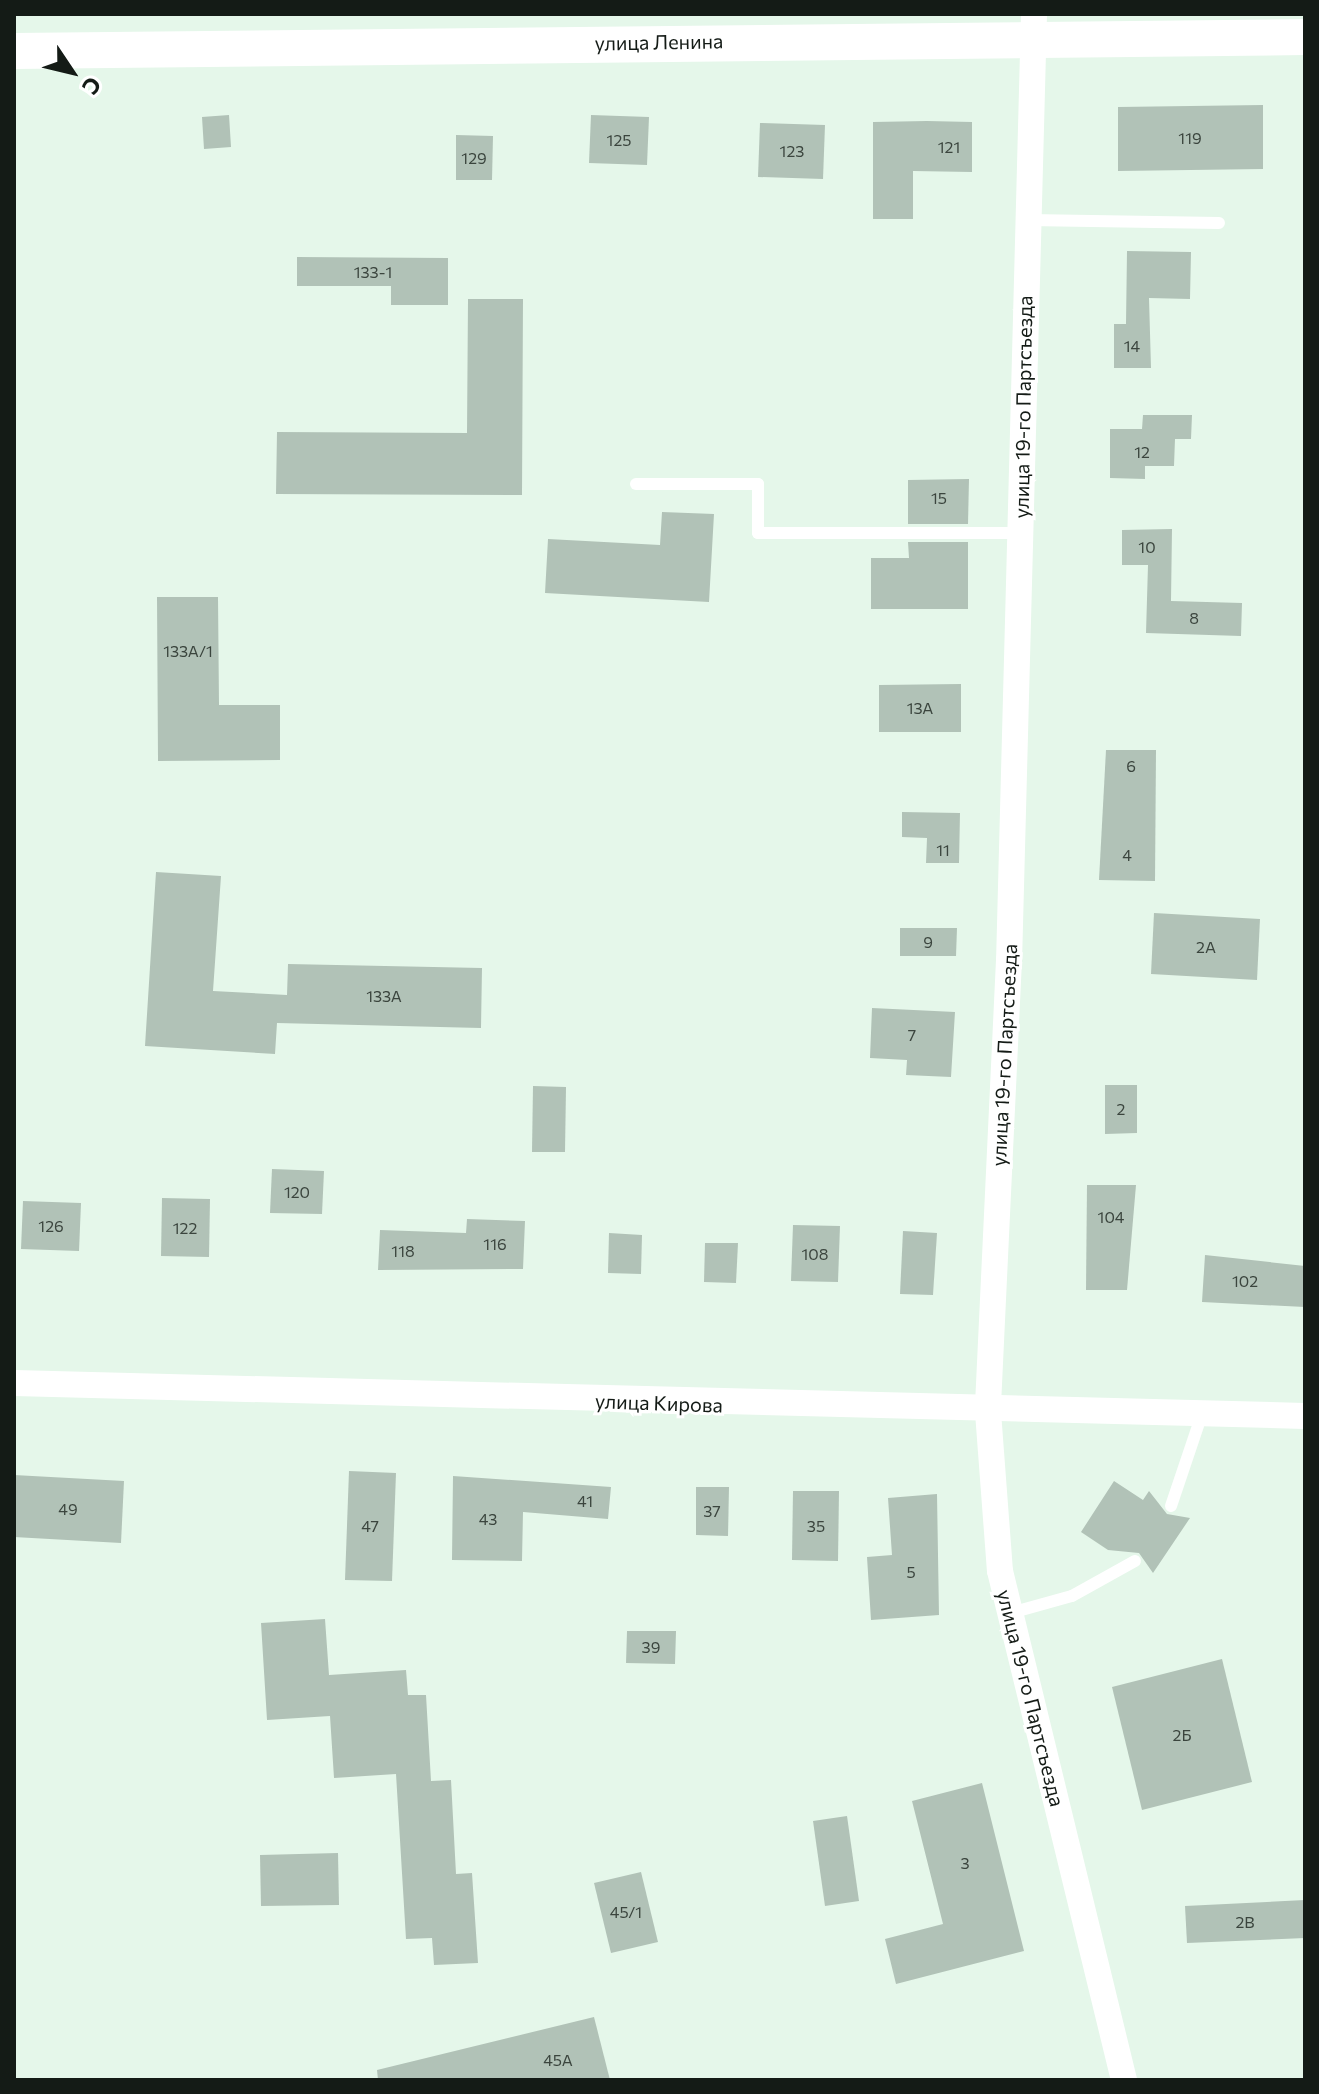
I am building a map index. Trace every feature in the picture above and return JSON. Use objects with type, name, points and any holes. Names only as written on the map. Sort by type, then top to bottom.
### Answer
[{"type":"main road","name":"улица Ленина","points":[[14,51],[1033,25],[1305,37]]},
{"type":"street","name":"улица 19-го Партсъезда","points":[[1033,25],[1020,533],[988,1412],[1011,1613],[1124,2080]]},
{"type":"street","name":"улица Кирова","points":[[14,1383],[988,1412],[1305,1416]]},
{"type":"lane","points":[[1028,220],[1219,223]]},
{"type":"lane","points":[[636,484],[758,484],[758,533],[1020,533]]},
{"type":"lane","points":[[1171,1506],[1202,1414]]},
{"type":"lane","points":[[1011,1613],[1072,1596],[1135,1561]]},
{"type":"building","points":[[1263,105],[1263,169],[1118,171],[1118,107]]},
{"type":"building","points":[[229,115],[231,147],[204,149],[202,117]]},
{"type":"building","points":[[591,115],[649,117],[647,165],[589,163]]},
{"type":"building","points":[[873,122],[972,122],[972,172],[913,171],[913,219],[873,219]]},
{"type":"building","points":[[760,123],[825,125],[823,179],[758,177]]},
{"type":"building","points":[[456,135],[493,136],[492,180],[456,180]]},
{"type":"building","points":[[1127,251],[1191,252],[1190,299],[1149,298],[1151,368],[1114,368],[1114,324],[1126,324]]},
{"type":"building","points":[[297,257],[448,258],[448,305],[391,305],[391,286],[297,286]]},
{"type":"building","points":[[468,299],[523,299],[522,495],[276,494],[277,432],[467,433]]},
{"type":"building","points":[[1143,415],[1192,415],[1191,439],[1175,439],[1174,466],[1145,466],[1145,479],[1110,478],[1110,429],[1142,429]]},
{"type":"building","points":[[969,479],[968,524],[908,524],[908,480]]},
{"type":"building","points":[[662,512],[714,514],[709,602],[545,593],[548,539],[660,545]]},
{"type":"building","points":[[1172,529],[1171,601],[1242,603],[1241,636],[1146,633],[1148,565],[1122,565],[1122,530]]},
{"type":"building","points":[[908,542],[968,542],[968,609],[871,609],[871,558],[909,558]]},
{"type":"building","points":[[157,597],[218,597],[219,705],[280,705],[280,760],[158,761]]},
{"type":"building","points":[[961,684],[961,732],[879,732],[879,685]]},
{"type":"building","points":[[1106,750],[1156,750],[1155,881],[1099,880]]},
{"type":"building","points":[[902,812],[960,813],[959,863],[926,863],[927,838],[902,837]]},
{"type":"building","points":[[156,872],[221,876],[213,991],[287,995],[288,964],[482,968],[481,1028],[277,1023],[275,1054],[145,1046]]},
{"type":"building","points":[[1154,913],[1260,919],[1257,980],[1151,974]]},
{"type":"building","points":[[900,928],[957,928],[956,956],[900,956]]},
{"type":"building","points":[[872,1008],[955,1012],[951,1077],[906,1075],[907,1060],[870,1058]]},
{"type":"building","points":[[1105,1085],[1137,1085],[1137,1133],[1105,1134]]},
{"type":"building","points":[[533,1086],[566,1087],[565,1152],[532,1152]]},
{"type":"building","points":[[272,1169],[324,1171],[322,1214],[270,1213]]},
{"type":"building","points":[[1087,1185],[1136,1185],[1127,1290],[1086,1290]]},
{"type":"building","points":[[162,1198],[210,1199],[209,1257],[161,1256]]},
{"type":"building","points":[[23,1201],[81,1203],[79,1251],[21,1249]]},
{"type":"building","points":[[467,1219],[525,1221],[523,1269],[378,1270],[380,1230],[466,1233]]},
{"type":"building","points":[[793,1225],[840,1226],[838,1282],[791,1281]]},
{"type":"building","points":[[903,1231],[937,1233],[933,1295],[900,1294]]},
{"type":"building","points":[[609,1233],[642,1235],[641,1274],[608,1273]]},
{"type":"building","points":[[705,1243],[738,1243],[736,1283],[704,1282]]},
{"type":"building","points":[[1205,1255],[1305,1266],[1305,1307],[1202,1302]]},
{"type":"building","points":[[349,1471],[396,1473],[392,1581],[345,1580]]},
{"type":"building","points":[[14,1475],[124,1481],[121,1543],[14,1537]]},
{"type":"building","points":[[453,1476],[611,1487],[608,1519],[523,1512],[522,1561],[452,1560]]},
{"type":"building","points":[[1114,1481],[1143,1500],[1149,1491],[1167,1514],[1190,1518],[1153,1573],[1139,1553],[1108,1550],[1081,1532]]},
{"type":"building","points":[[696,1487],[729,1487],[728,1536],[696,1535]]},
{"type":"building","points":[[793,1491],[839,1491],[838,1561],[792,1560]]},
{"type":"building","points":[[937,1494],[939,1615],[871,1620],[867,1557],[892,1555],[888,1498]]},
{"type":"building","points":[[325,1619],[329,1675],[406,1670],[408,1695],[426,1695],[431,1781],[451,1780],[456,1874],[472,1873],[478,1963],[434,1965],[432,1938],[406,1939],[396,1774],[334,1778],[330,1716],[267,1720],[261,1623]]},
{"type":"building","points":[[627,1631],[676,1631],[675,1664],[626,1663]]},
{"type":"building","points":[[1222,1659],[1252,1782],[1142,1810],[1112,1687]]},
{"type":"building","points":[[982,1783],[1024,1951],[896,1984],[885,1939],[943,1924],[912,1801]]},
{"type":"building","points":[[847,1816],[859,1901],[825,1906],[813,1821]]},
{"type":"building","points":[[338,1853],[339,1905],[261,1906],[260,1855]]},
{"type":"building","points":[[641,1872],[658,1942],[611,1953],[594,1883]]},
{"type":"building","points":[[1305,1900],[1305,1938],[1187,1943],[1185,1906]]},
{"type":"building","points":[[594,2017],[610,2080],[378,2080],[377,2070]]}]
